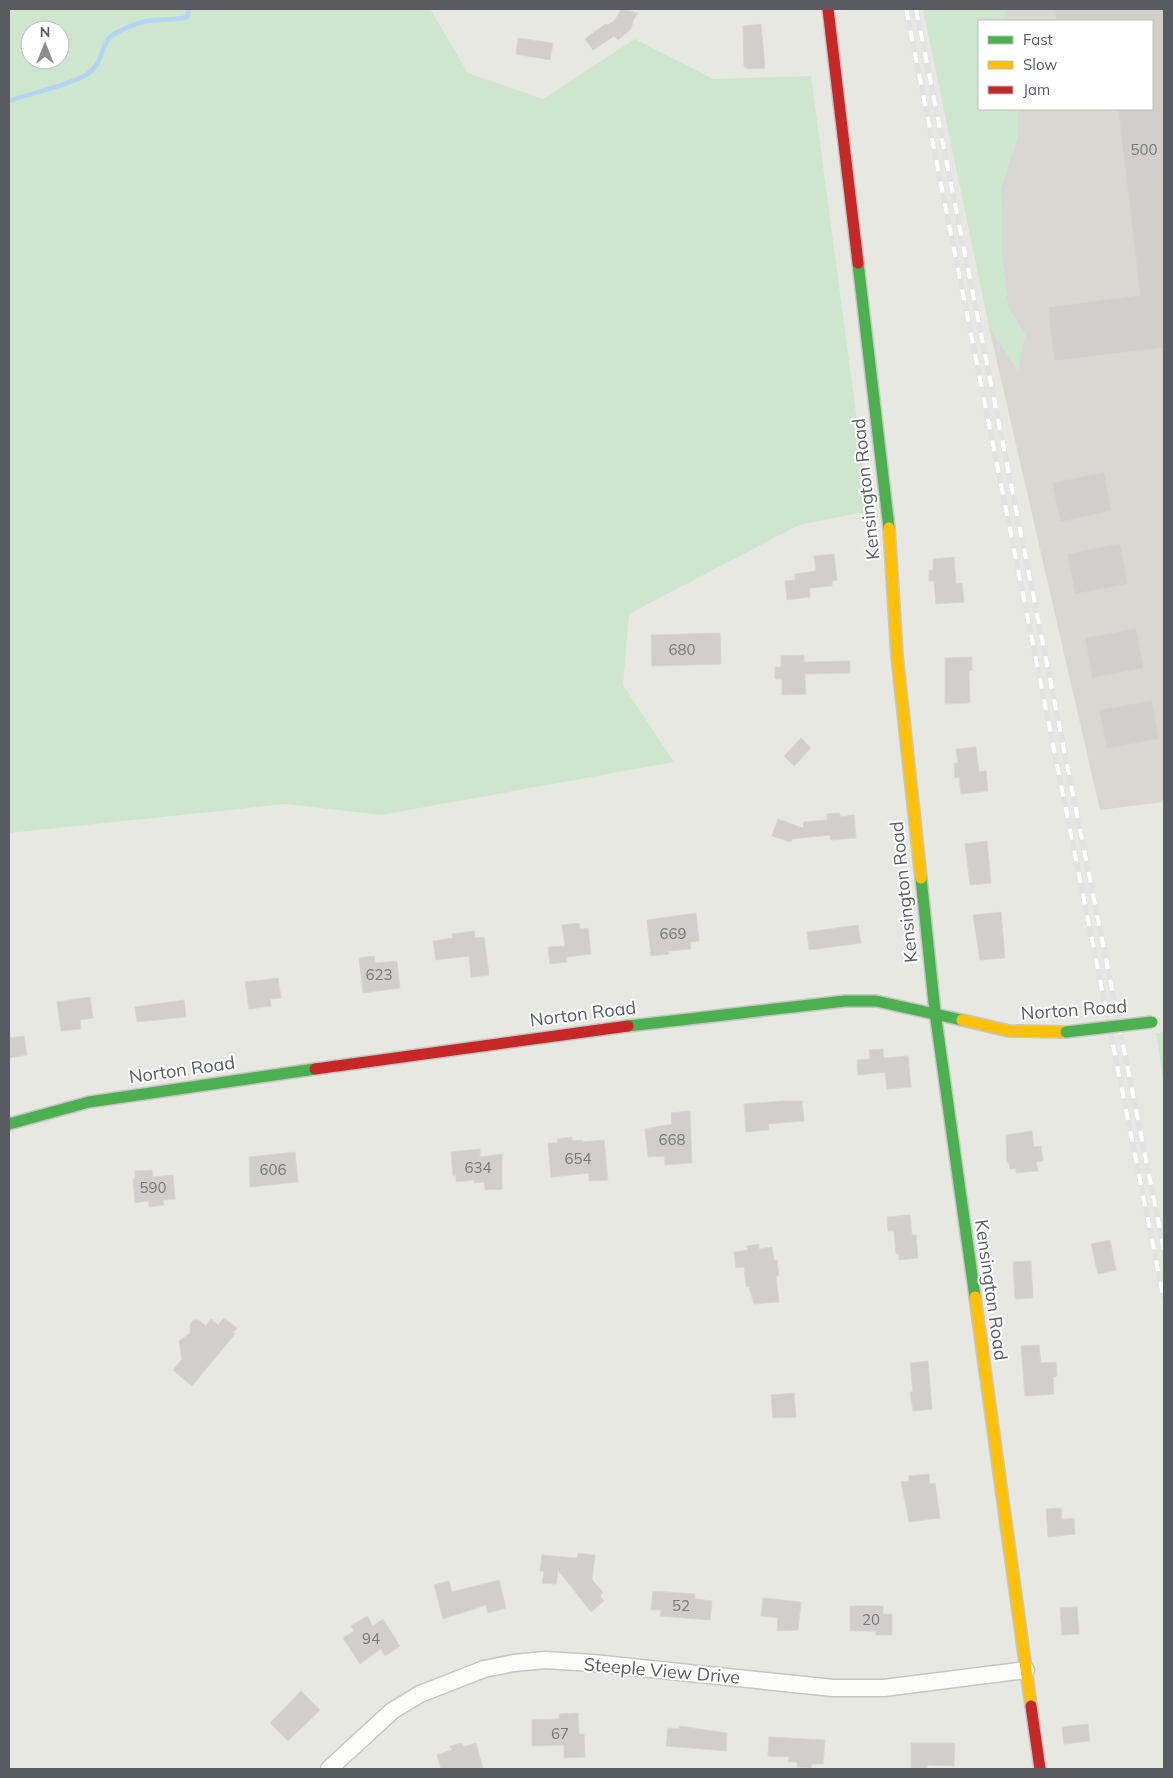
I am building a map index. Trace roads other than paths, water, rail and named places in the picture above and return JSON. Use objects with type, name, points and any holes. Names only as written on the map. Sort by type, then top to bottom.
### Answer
[{"type":"street","name":"Kensington Road","points":[[828,9],[886,501],[897,656],[934,1012],[1040,1769]]},
{"type":"street","name":"Norton Road","points":[[9,1124],[89,1102],[136,1094],[638,1024],[845,1001],[876,1001],[934,1012],[1009,1031],[1066,1032],[1164,1020]]},
{"type":"street","name":"Steeple View Drive","points":[[329,1769],[392,1711],[420,1694],[484,1669],[514,1663],[545,1660],[834,1688],[884,1688],[1026,1670]]},
{"type":"waterway","points":[[9,101],[69,83],[91,72],[97,64],[108,40],[120,30],[138,23],[187,17],[189,9]]},
{"type":"railway","points":[[906,9],[1164,1300]]},
{"type":"railway","points":[[916,9],[1164,1250]]}]
